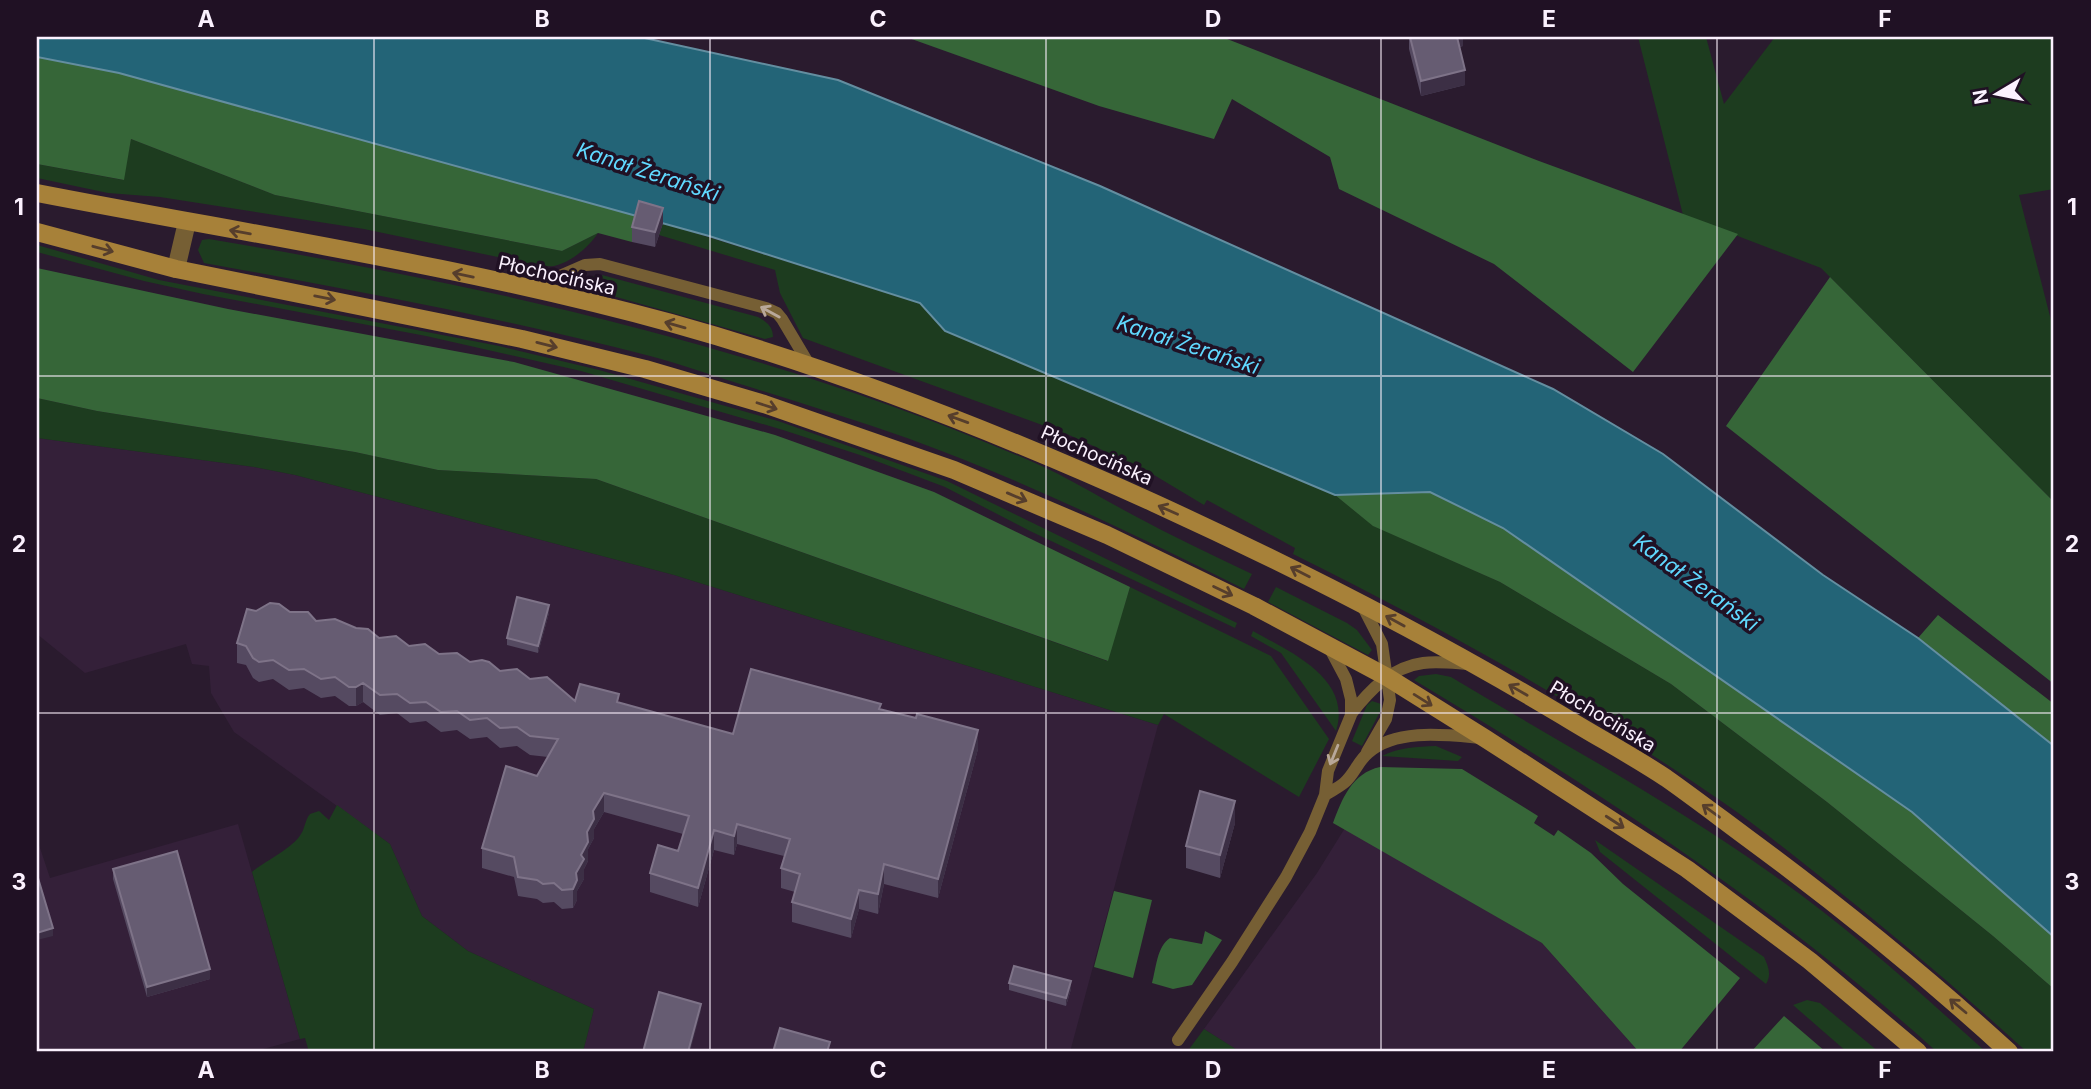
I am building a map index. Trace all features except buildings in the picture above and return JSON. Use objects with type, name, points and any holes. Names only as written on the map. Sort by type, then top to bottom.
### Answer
[{"type":"main road","name":"Płochocińska","points":[[37,193],[359,253],[530,289],[671,323],[810,366],[972,424],[1044,454],[1231,538],[1361,603],[1472,664],[1665,778],[1843,910],[2009,1052]]},
{"type":"main road","points":[[37,232],[176,269],[522,339],[645,369],[764,404],[954,470],[1107,535],[1254,606],[1387,677],[1486,739],[1686,869],[1810,961],[1918,1052]]},
{"type":"street","points":[[176,269],[187,222]]},
{"type":"lane","points":[[530,289],[585,265],[600,264],[766,308],[782,319],[810,366]]},
{"type":"lane","points":[[1325,796],[1345,782],[1365,755],[1386,719],[1390,700],[1382,644],[1361,603]]},
{"type":"lane","points":[[1328,646],[1346,679],[1351,699],[1351,715]]},
{"type":"lane","points":[[1178,1040],[1286,877],[1310,832],[1325,796],[1328,771],[1351,715],[1370,690],[1387,677],[1422,663],[1472,664]]},
{"type":"lane","points":[[1365,755],[1374,748],[1416,736],[1486,739]]},
{"type":"shaded area","points":[[37,438],[295,475],[674,575],[1158,725],[1070,1052],[583,1052],[594,1009],[468,951],[422,916],[390,844],[234,732],[211,693],[209,666],[192,664],[186,644],[85,673],[37,634]]},
{"type":"shaded area","points":[[238,824],[300,1039],[252,1052],[37,1052],[37,839],[50,878]]},
{"type":"shaded area","points":[[1345,828],[1542,943],[1639,1052],[1240,1052],[1204,1029],[1317,873]]},
{"type":"green space","points":[[906,37],[1222,37],[1539,161],[1738,234],[1633,372],[1494,264],[1339,189],[1330,157],[1232,99],[1214,139],[1099,106]]},
{"type":"green space","points":[[1638,37],[1706,37],[1724,104],[1775,37],[2054,37],[2054,189],[2019,195],[2054,332],[2054,502],[1821,268],[1683,215]]},
{"type":"green space","points":[[37,57],[119,73],[638,216],[632,242],[598,233],[562,251],[275,195],[131,139],[124,180],[37,164]]},
{"type":"green space","points":[[131,139],[275,195],[562,251],[598,233],[573,258],[554,266],[545,266],[364,229],[160,197],[108,193],[37,178],[37,164],[123,180]]},
{"type":"green space","points":[[663,223],[920,303],[946,331],[1335,495],[1374,526],[1500,582],[1671,684],[1827,802],[1993,936],[2054,989],[2054,1052],[2027,1052],[1897,939],[1759,829],[1672,768],[1567,702],[1459,640],[1293,554],[1295,548],[1207,500],[1204,505],[1144,469],[1067,434],[803,338],[780,293],[775,270],[659,235]]},
{"type":"green space","points":[[202,240],[314,257],[525,300],[733,354],[936,423],[1035,463],[1252,574],[1244,589],[1036,490],[950,454],[829,412],[675,363],[595,342],[428,305],[204,263],[198,250]]},
{"type":"green space","points":[[37,245],[159,280],[499,346],[599,370],[778,421],[947,481],[1237,623],[1235,628],[1030,531],[945,487],[783,430],[581,371],[426,336],[144,281],[37,252]]},
{"type":"green space","points":[[37,268],[228,309],[514,362],[775,435],[934,492],[1130,587],[1108,661],[596,479],[438,470],[355,452],[97,411],[37,398]]},
{"type":"green space","points":[[602,275],[758,317],[769,325],[773,337],[765,339],[588,289],[583,284],[587,277]]},
{"type":"green space","points":[[1830,277],[2054,502],[2054,684],[1726,426]]},
{"type":"green space","points":[[37,398],[97,411],[355,452],[438,470],[596,479],[1107,661],[1130,587],[1271,656],[1329,739],[1299,797],[1164,714],[1158,725],[674,575],[295,475],[37,438]]},
{"type":"green space","points":[[1430,492],[1503,528],[1912,812],[2054,937],[2054,989],[1993,936],[1827,802],[1671,684],[1500,582],[1373,526],[1335,495]]},
{"type":"green space","points":[[1276,587],[1347,623],[1357,630],[1372,650],[1368,655],[1268,602]]},
{"type":"green space","points":[[1938,615],[2054,704],[2054,746],[1918,638]]},
{"type":"green space","points":[[1253,631],[1299,657],[1326,681],[1335,696],[1339,712],[1336,731],[1281,653],[1251,636]]},
{"type":"green space","points":[[1436,674],[1451,677],[1652,796],[1798,892],[1907,981],[1986,1052],[1937,1052],[1814,949],[1685,853],[1551,764],[1414,680],[1419,676]]},
{"type":"green space","points":[[1372,701],[1381,704],[1381,710],[1362,746],[1352,741],[1367,705]]},
{"type":"green space","points":[[1436,746],[1462,757],[1458,761],[1382,756],[1402,749]]},
{"type":"green space","points":[[1380,767],[1462,769],[1538,816],[1534,823],[1554,836],[1558,830],[1591,853],[1623,884],[1740,978],[1679,1052],[1639,1052],[1542,943],[1333,823],[1349,788],[1362,775]]},
{"type":"green space","points":[[337,805],[390,844],[422,916],[468,951],[594,1009],[583,1052],[309,1052],[305,1038],[300,1039],[252,872],[297,839],[310,814],[319,811],[329,820]]},
{"type":"green space","points":[[1595,840],[1764,957],[1769,973],[1766,984],[1600,852]]},
{"type":"green space","points":[[1114,891],[1152,900],[1133,978],[1094,967]]},
{"type":"green space","points":[[1205,931],[1222,940],[1192,985],[1173,989],[1152,983],[1162,946],[1170,938],[1202,944]]},
{"type":"green space","points":[[1807,1000],[1820,1003],[1879,1052],[1847,1052],[1793,1005]]},
{"type":"green space","points":[[1784,1016],[1826,1052],[1751,1052]]},
{"type":"green space","points":[[1204,1029],[1239,1051],[1240,1052],[1187,1052]]},
{"type":"water","name":"Kanał Żerański","points":[[37,37],[640,37],[838,80],[1100,186],[1553,389],[1663,454],[1823,575],[1918,638],[2054,746],[2054,937],[1912,812],[1503,528],[1430,492],[1335,495],[945,331],[920,303],[709,236],[119,73],[37,57]]}]
